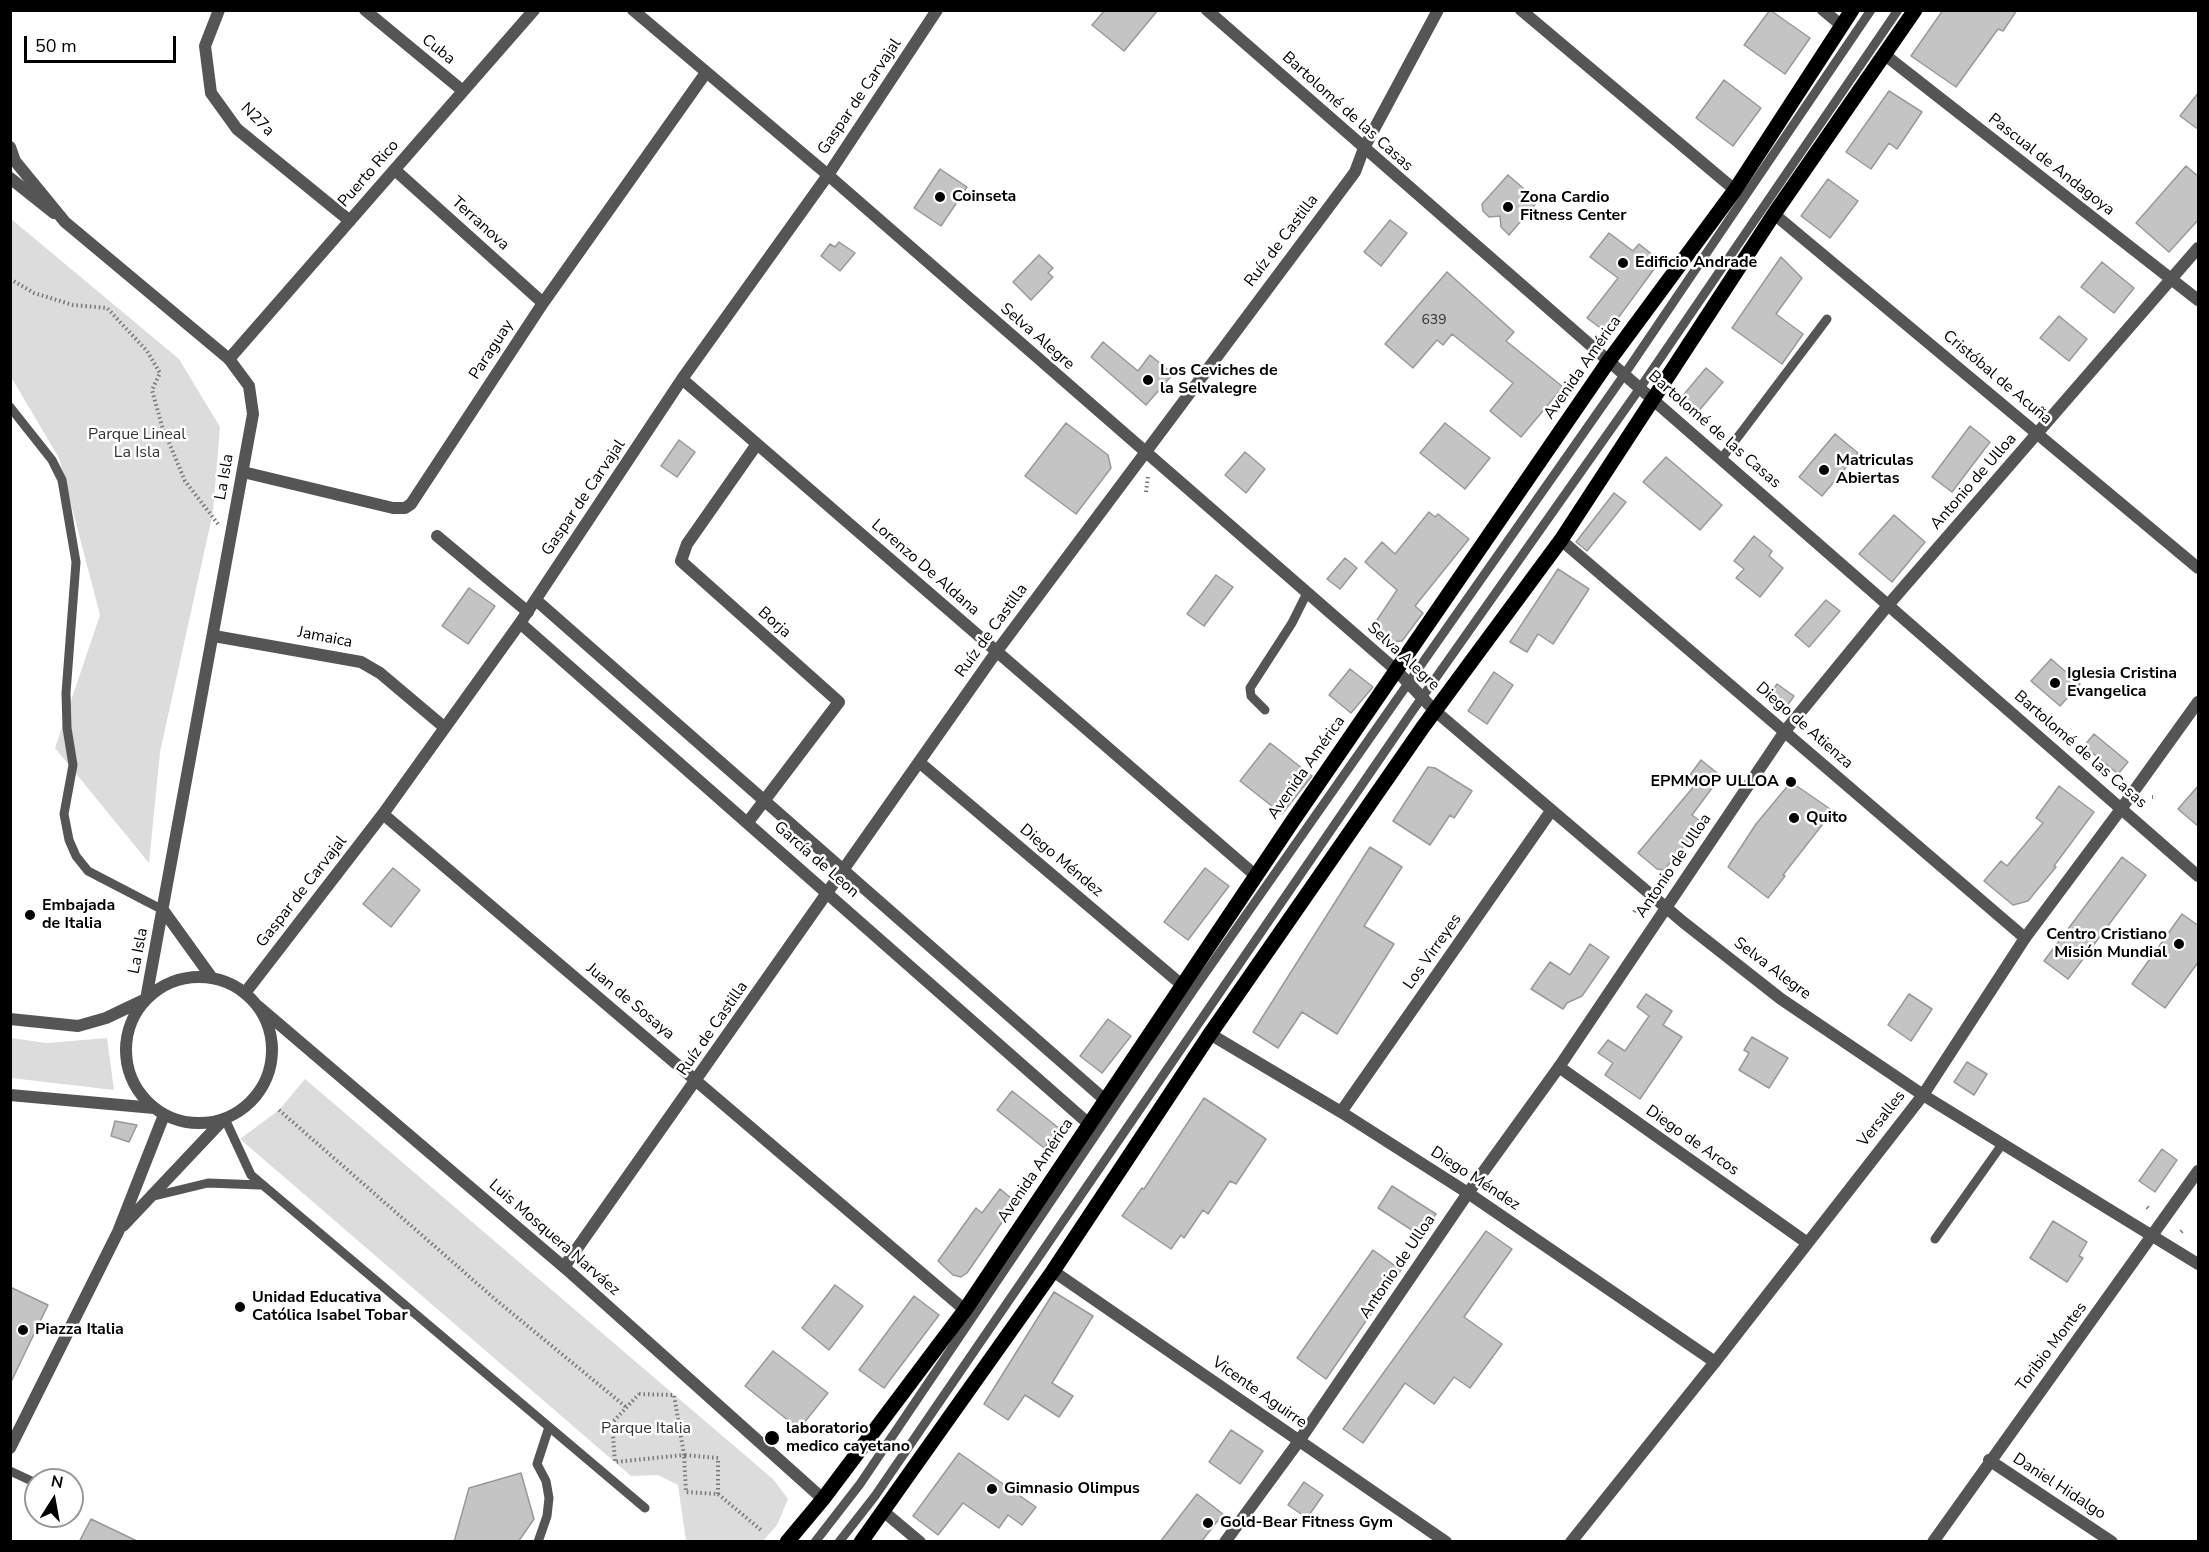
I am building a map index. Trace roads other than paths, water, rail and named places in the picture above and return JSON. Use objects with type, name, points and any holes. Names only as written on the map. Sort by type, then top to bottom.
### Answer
[{"type":"main road","name":"Avenida América","points":[[787,1542],[823,1499],[965,1310],[1255,875],[1608,362],[1735,190],[1852,10]]},
{"type":"main road","points":[[861,1542],[1053,1271],[1210,1034],[1434,710],[1561,540],[1774,214],[1915,10]]},
{"type":"street","name":"N27a","points":[[219,10],[204,46],[211,93],[237,129],[350,221]]},
{"type":"street","name":"Cuba","points":[[364,10],[464,92]]},
{"type":"street","name":"Puerto Rico","points":[[229,359],[534,10]]},
{"type":"street","name":"Selva Alegre","points":[[633,10],[705,74],[828,175],[1396,670],[1434,710],[1665,907],[1781,999],[1923,1095],[2199,1264]]},
{"type":"street","name":"Gaspar de Carvajal","points":[[245,993],[383,814],[528,612],[682,379],[828,175],[937,10]]},
{"type":"street","name":"Bartolomé de las Casas","points":[[1207,10],[2199,876]]},
{"type":"street","name":"Ruíz de Castilla","points":[[564,1267],[698,1081],[997,651],[1354,172],[1364,148],[1438,10]]},
{"type":"street","points":[[1521,10],[1735,190]]},
{"type":"street","points":[[1823,10],[1842,26]]},
{"type":"street","name":"Pascual de Andagoya","points":[[1885,55],[2199,300]]},
{"type":"street","name":"Paraguay","points":[[243,472],[387,507],[405,508],[411,504],[543,303],[705,74]]},
{"type":"street","name":"La Isla","points":[[10,147],[15,161],[65,222],[229,359],[249,386],[253,414],[146,999]]},
{"type":"street","name":"Terranova","points":[[395,170],[543,303]]},
{"type":"street","points":[[10,178],[65,222]]},
{"type":"street","name":"Cristóbal de Acuña","points":[[1774,214],[2199,568]]},
{"type":"street","name":"Antonio de Ulloa","points":[[1225,1542],[1299,1442],[1468,1193],[1559,1067],[1785,731],[1889,604],[2199,248]]},
{"type":"street","name":"Lorenzo De Aldana","points":[[682,379],[1255,875]]},
{"type":"street","name":"Borja","points":[[748,822],[839,702],[681,561],[687,544],[757,444]]},
{"type":"street","points":[[437,536],[528,612]]},
{"type":"street","name":"Diego de Atienza","points":[[1561,540],[2025,938]]},
{"type":"street","name":"García de Leon","points":[[536,600],[1104,1099]]},
{"type":"street","name":"García de Leon","points":[[520,623],[829,892],[1089,1124]]},
{"type":"street","name":"Jamaica","points":[[214,636],[361,662],[380,674],[444,727]]},
{"type":"street","name":"Versalles","points":[[1571,1542],[1923,1095],[2025,938],[2199,702]]},
{"type":"street","name":"Diego Méndez","points":[[919,762],[1182,986]]},
{"type":"street","name":"Los Virreyes","points":[[1341,1112],[1551,811]]},
{"type":"street","name":"Juan de Sosaya","points":[[383,814],[965,1310]]},
{"type":"street","name":"La Isla","points":[[163,910],[212,978]]},
{"type":"street","points":[[10,1019],[78,1026],[106,1018],[146,999],[166,985],[188,978],[212,978],[229,984],[245,993],[259,1007],[269,1028],[272,1050],[269,1072],[260,1092],[244,1108],[225,1119],[118,1232]]},
{"type":"street","points":[[146,999],[132,1019],[125,1043],[127,1067],[137,1090],[159,1111]]},
{"type":"street","name":"Luis Mosquera Narváez","points":[[259,1007],[564,1267],[823,1499]]},
{"type":"street","name":"Diego Méndez","points":[[1210,1034],[1341,1112],[1468,1193],[1715,1362]]},
{"type":"street","name":"Diego de Arcos","points":[[1559,1067],[1806,1242]]},
{"type":"street","points":[[10,1095],[159,1111],[183,1122],[204,1124],[225,1119]]},
{"type":"street","points":[[10,1448],[118,1232],[159,1111]]},
{"type":"street","name":"Toribio Montes","points":[[1932,1542],[2199,1172]]},
{"type":"street","name":"Vicente Aguirre","points":[[1053,1271],[1446,1542]]},
{"type":"street","name":"Daniel Hidalgo","points":[[1989,1460],[2112,1542]]},
{"type":"street","points":[[883,1511],[920,1542]]},
{"type":"lane","points":[[815,1542],[860,1484],[1192,992],[1624,375],[1871,10]]},
{"type":"lane","points":[[839,1542],[875,1496],[1422,696],[1640,388],[1898,10]]},
{"type":"lane","points":[[1722,458],[1827,320]]},
{"type":"lane","points":[[10,407],[52,460],[62,480],[76,562],[66,693],[67,728],[73,765],[64,814],[69,840],[75,856],[88,872],[163,910]]},
{"type":"lane","points":[[1265,710],[1251,696],[1250,688],[1295,618],[1307,593]]},
{"type":"lane","points":[[225,1119],[251,1175],[645,1508]]},
{"type":"lane","points":[[1935,1239],[2003,1143]]},
{"type":"lane","points":[[150,1197],[208,1183],[262,1185]]},
{"type":"lane","points":[[538,1542],[547,1516],[549,1498],[546,1481],[537,1464],[549,1427]]},
{"type":"lane","points":[[10,1471],[24,1477]]},
{"type":"place","name":"Coinseta","points":[[940,197]]},
{"type":"place","name":"Zona Cardio Fitness Center","points":[[1508,207]]},
{"type":"place","name":"Edificio Andrade","points":[[1623,263]]},
{"type":"place","name":"Los Ceviches de la Selvalegre","points":[[1148,380]]},
{"type":"place","name":"Matriculas Abiertas","points":[[1824,470]]},
{"type":"place","name":"Iglesia Cristina Evangelica","points":[[2055,683]]},
{"type":"place","name":"EPMMOP ULLOA","points":[[1791,782]]},
{"type":"place","name":"Quito","points":[[1794,818]]},
{"type":"place","name":"Embajada de Italia","points":[[30,915]]},
{"type":"place","name":"Centro Cristiano Misión Mundial","points":[[2179,944]]},
{"type":"place","name":"Unidad Educativa Católica Isabel Tobar","points":[[240,1307]]},
{"type":"place","name":"Piazza Italia","points":[[23,1330]]},
{"type":"place","name":"laboratorio medico cayetano","points":[[772,1438]]},
{"type":"place","name":"Gimnasio Olimpus","points":[[992,1489]]},
{"type":"place","name":"Gold-Bear Fitness Gym","points":[[1208,1523]]},
{"type":"park label","name":"Parque Lineal La Isla","points":[[137,444]]},
{"type":"park label","name":"Parque Italia","points":[[646,1429]]}]
